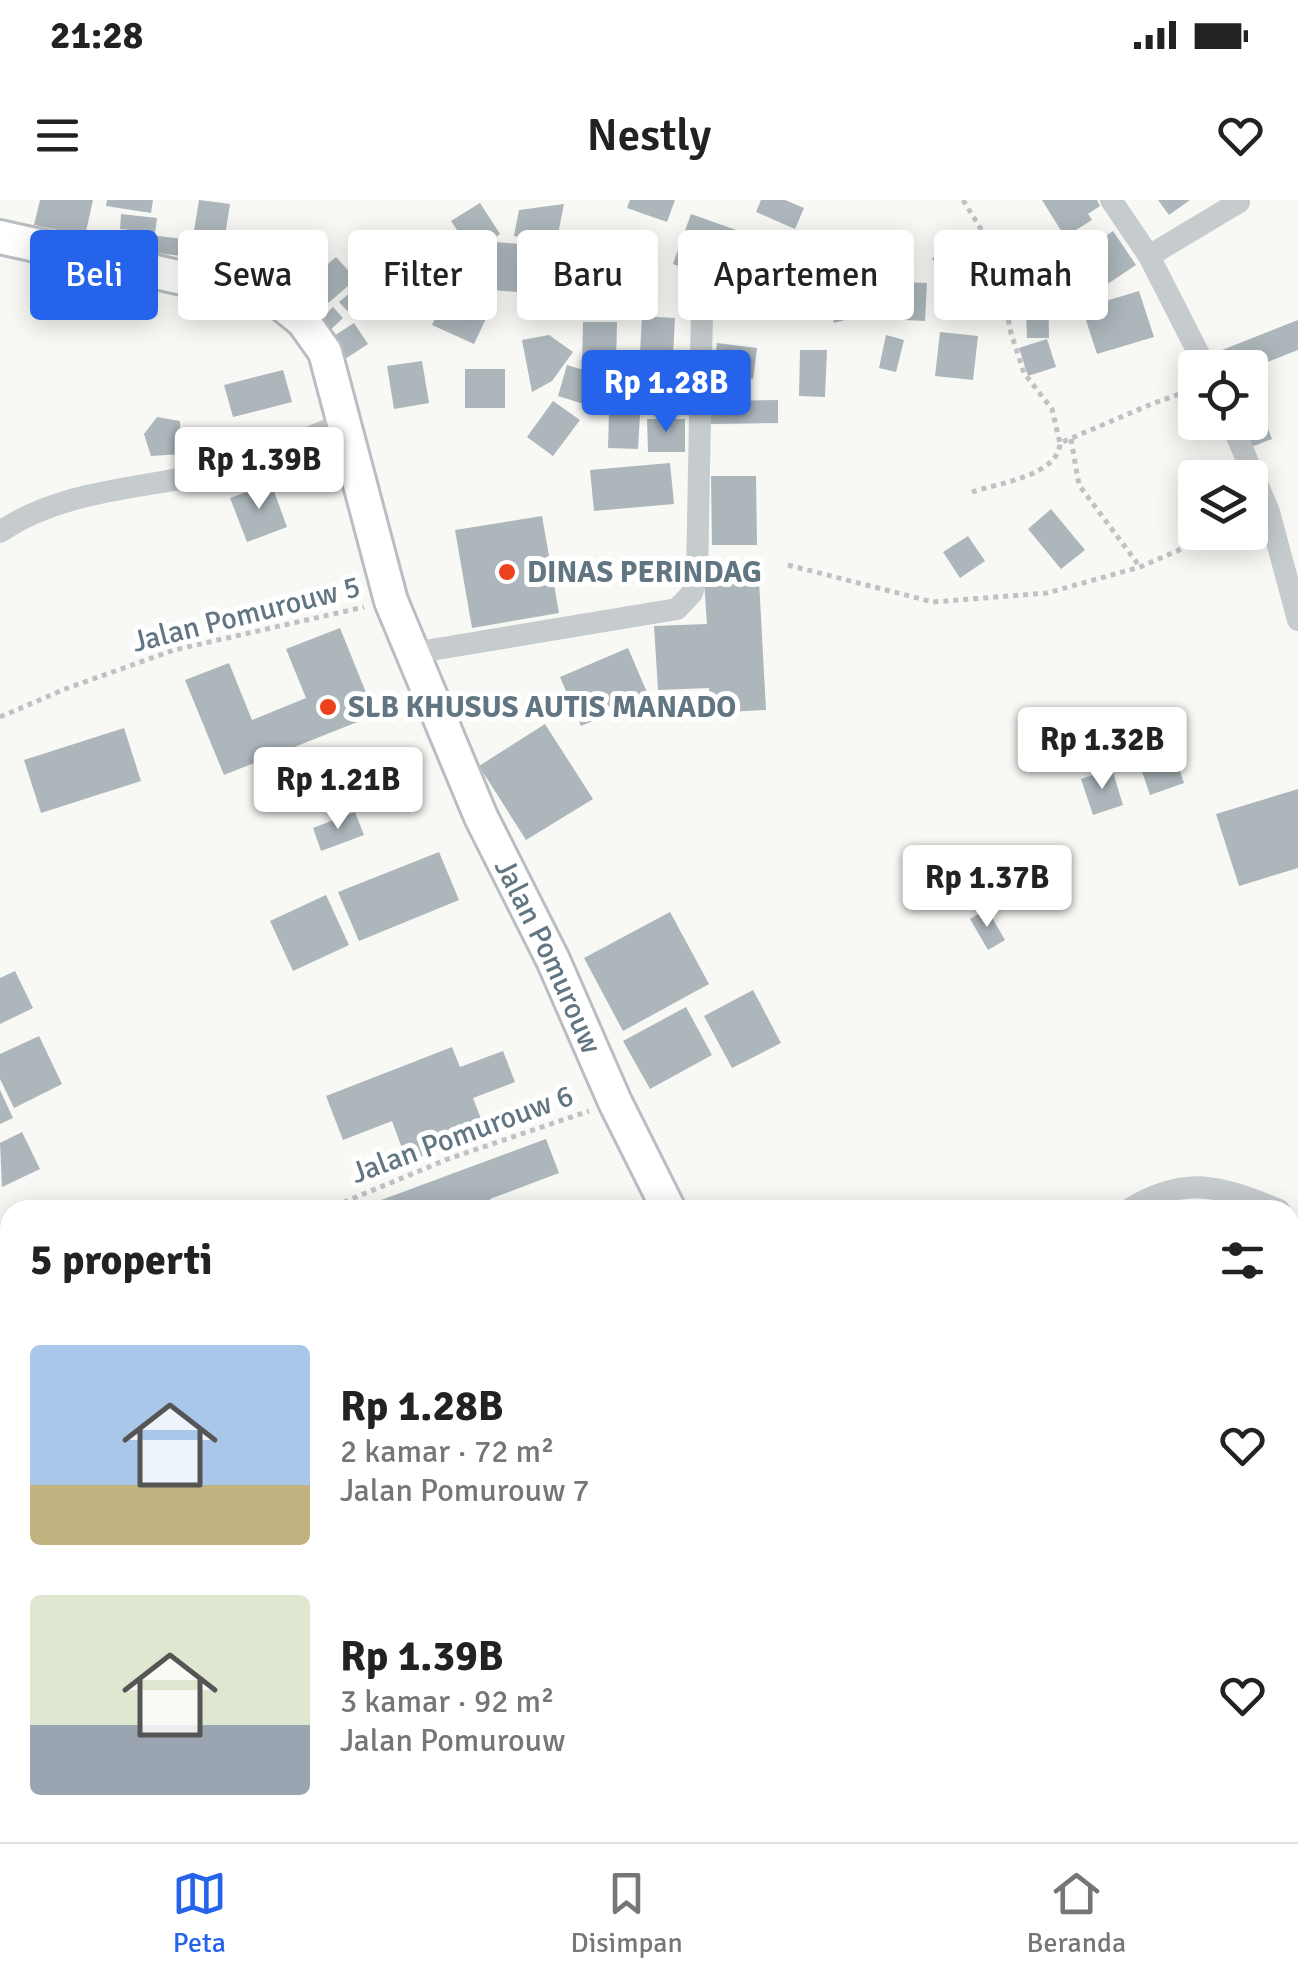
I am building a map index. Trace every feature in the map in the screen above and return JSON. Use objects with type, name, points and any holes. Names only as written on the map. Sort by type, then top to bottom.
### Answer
[{"type":"main road","name":"Jalan Pomurouw","points":[[0,237],[276,300],[303,322],[325,352],[391,601],[481,817],[553,960],[615,1102],[664,1200]]},
{"type":"street","points":[[1111,200],[1149,256],[1197,350]]},
{"type":"street","points":[[1149,256],[1239,202]]},
{"type":"street","points":[[413,653],[677,610],[692,593],[696,577],[702,320]]},
{"type":"street","points":[[0,532],[41,508],[134,485],[215,472],[345,423]]},
{"type":"street","points":[[1238,440],[1268,512],[1298,620]]},
{"type":"street","points":[[1144,1200],[1196,1185],[1254,1200]]},
{"type":"path","points":[[963,200],[994,250],[1011,333],[1024,373],[1052,408],[1060,443],[1060,453],[1048,466],[972,492]]},
{"type":"path","points":[[1060,443],[1178,394]]},
{"type":"path","points":[[1071,438],[1079,485],[1140,567]]},
{"type":"path","points":[[788,565],[934,602],[1046,592],[1140,567],[1179,550]]},
{"type":"path","name":"Jalan Pomurouw 5","points":[[0,717],[174,650],[391,601]]},
{"type":"path","name":"Jalan Pomurouw 6","points":[[349,1200],[448,1159],[615,1102]]},
{"type":"building","points":[[40,200],[93,200],[86,230],[34,225]]},
{"type":"building","points":[[107,200],[153,200],[151,213],[106,206]]},
{"type":"building","points":[[199,200],[230,204],[226,230],[194,230]]},
{"type":"building","points":[[630,200],[675,200],[667,222],[627,208]]},
{"type":"building","points":[[761,200],[785,200],[804,208],[795,229],[756,212]]},
{"type":"building","points":[[1042,200],[1097,200],[1100,206],[1088,214],[1092,220],[1076,230],[1061,230]]},
{"type":"building","points":[[1158,200],[1190,200],[1169,215]]},
{"type":"building","points":[[480,203],[500,234],[497,236],[497,230],[457,230],[451,221]]},
{"type":"building","points":[[564,204],[559,230],[517,230],[517,237],[514,236],[519,210]]},
{"type":"building","points":[[121,214],[157,218],[155,230],[120,229]]},
{"type":"building","points":[[691,214],[736,230],[685,230]]},
{"type":"building","points":[[1113,231],[1136,265],[1108,284],[1108,234]]},
{"type":"building","points":[[158,236],[178,238],[178,256],[158,253]]},
{"type":"building","points":[[497,242],[517,244],[517,292],[497,290]]},
{"type":"building","points":[[336,257],[348,270],[348,286],[328,303],[328,264]]},
{"type":"building","points":[[914,282],[927,283],[925,321],[902,320],[914,320]]},
{"type":"building","points":[[1139,291],[1154,337],[1097,354],[1086,320],[1108,320],[1108,300]]},
{"type":"building","points":[[348,294],[348,312],[339,302]]},
{"type":"building","points":[[333,307],[343,318],[327,333],[317,323],[328,320]]},
{"type":"building","points":[[675,318],[673,355],[640,353],[642,320]]},
{"type":"building","points":[[434,320],[485,320],[474,344],[432,325]]},
{"type":"building","points":[[1026,320],[1049,320],[1049,338],[1027,338]]},
{"type":"building","points":[[1298,320],[1298,350],[1268,362],[1268,350],[1222,350]]},
{"type":"building","points":[[583,322],[617,322],[616,365],[582,364]]},
{"type":"building","points":[[354,323],[368,344],[345,359],[331,338]]},
{"type":"building","points":[[940,332],[978,336],[973,380],[935,376]]},
{"type":"building","points":[[549,335],[573,352],[552,381],[532,392],[522,340]]},
{"type":"building","points":[[886,335],[904,340],[896,372],[879,368]]},
{"type":"building","points":[[1047,339],[1056,367],[1028,376],[1019,348]]},
{"type":"building","points":[[717,343],[757,348],[753,379],[713,374]]},
{"type":"building","points":[[800,350],[827,350],[825,397],[799,396]]},
{"type":"building","points":[[422,361],[429,403],[394,409],[387,366]]},
{"type":"building","points":[[567,365],[594,373],[584,404],[558,396]]},
{"type":"building","points":[[465,369],[505,369],[505,408],[465,408]]},
{"type":"building","points":[[640,369],[679,369],[680,414],[640,414]]},
{"type":"building","points":[[283,370],[292,402],[233,417],[224,385]]},
{"type":"building","points":[[603,377],[630,377],[630,407],[603,407]]},
{"type":"building","points":[[778,400],[778,423],[709,424],[709,401]]},
{"type":"building","points":[[553,401],[580,420],[553,456],[527,437]]},
{"type":"building","points":[[609,413],[640,414],[638,449],[608,448]]},
{"type":"building","points":[[157,417],[180,421],[181,454],[151,456],[144,434]]},
{"type":"building","points":[[647,419],[685,419],[685,452],[648,452]]},
{"type":"building","points":[[1268,429],[1272,439],[1251,447],[1248,440],[1268,440]]},
{"type":"building","points":[[670,463],[674,504],[594,511],[590,470]]},
{"type":"building","points":[[711,476],[756,476],[757,545],[712,545]]},
{"type":"building","points":[[271,483],[287,527],[247,542],[230,498]]},
{"type":"building","points":[[1051,509],[1085,550],[1061,569],[1028,529]]},
{"type":"building","name":"DINAS PERINDAG","points":[[542,516],[559,613],[472,628],[455,530]]},
{"type":"building","points":[[968,536],[985,561],[960,578],[943,552]]},
{"type":"building","points":[[758,562],[766,710],[710,713],[709,688],[658,690],[654,626],[707,624],[703,565]]},
{"type":"building","name":"SLB KHUSUS AUTIS MANADO","points":[[340,628],[375,715],[224,775],[185,680],[229,663],[252,720],[306,698],[286,649]]},
{"type":"building","points":[[628,648],[649,697],[581,726],[560,677]]},
{"type":"building","points":[[545,724],[593,799],[526,840],[479,766]]},
{"type":"building","points":[[124,728],[141,781],[41,813],[24,760]]},
{"type":"building","points":[[1172,748],[1184,783],[1150,795],[1138,760]]},
{"type":"building","points":[[1112,769],[1123,805],[1093,815],[1081,779]]},
{"type":"building","points":[[1298,789],[1298,868],[1239,886],[1216,814]]},
{"type":"building","points":[[355,812],[364,835],[321,851],[313,828]]},
{"type":"building","points":[[439,852],[459,900],[359,941],[338,892]]},
{"type":"building","points":[[326,895],[349,945],[293,971],[270,921]]},
{"type":"building","points":[[987,909],[1005,940],[988,950],[970,919]]},
{"type":"building","points":[[670,912],[709,984],[623,1031],[584,958]]},
{"type":"building","points":[[15,971],[33,1008],[0,1024],[0,978]]},
{"type":"building","points":[[753,990],[781,1043],[732,1068],[704,1016]]},
{"type":"building","points":[[686,1007],[712,1055],[650,1089],[623,1041]]},
{"type":"building","points":[[39,1036],[62,1084],[14,1108],[0,1079],[0,1054]]},
{"type":"building","points":[[452,1047],[460,1067],[503,1051],[515,1082],[473,1098],[486,1132],[407,1162],[392,1121],[343,1140],[326,1096]]},
{"type":"building","points":[[0,1090],[13,1118],[0,1124]]},
{"type":"building","points":[[22,1132],[40,1169],[2,1187],[0,1143]]},
{"type":"building","points":[[546,1139],[559,1173],[490,1200],[381,1200]]},
{"type":"place","name":"DINAS PERINDAG","points":[[507,572]]},
{"type":"place","name":"SLB KHUSUS AUTIS MANADO","points":[[328,707]]}]
